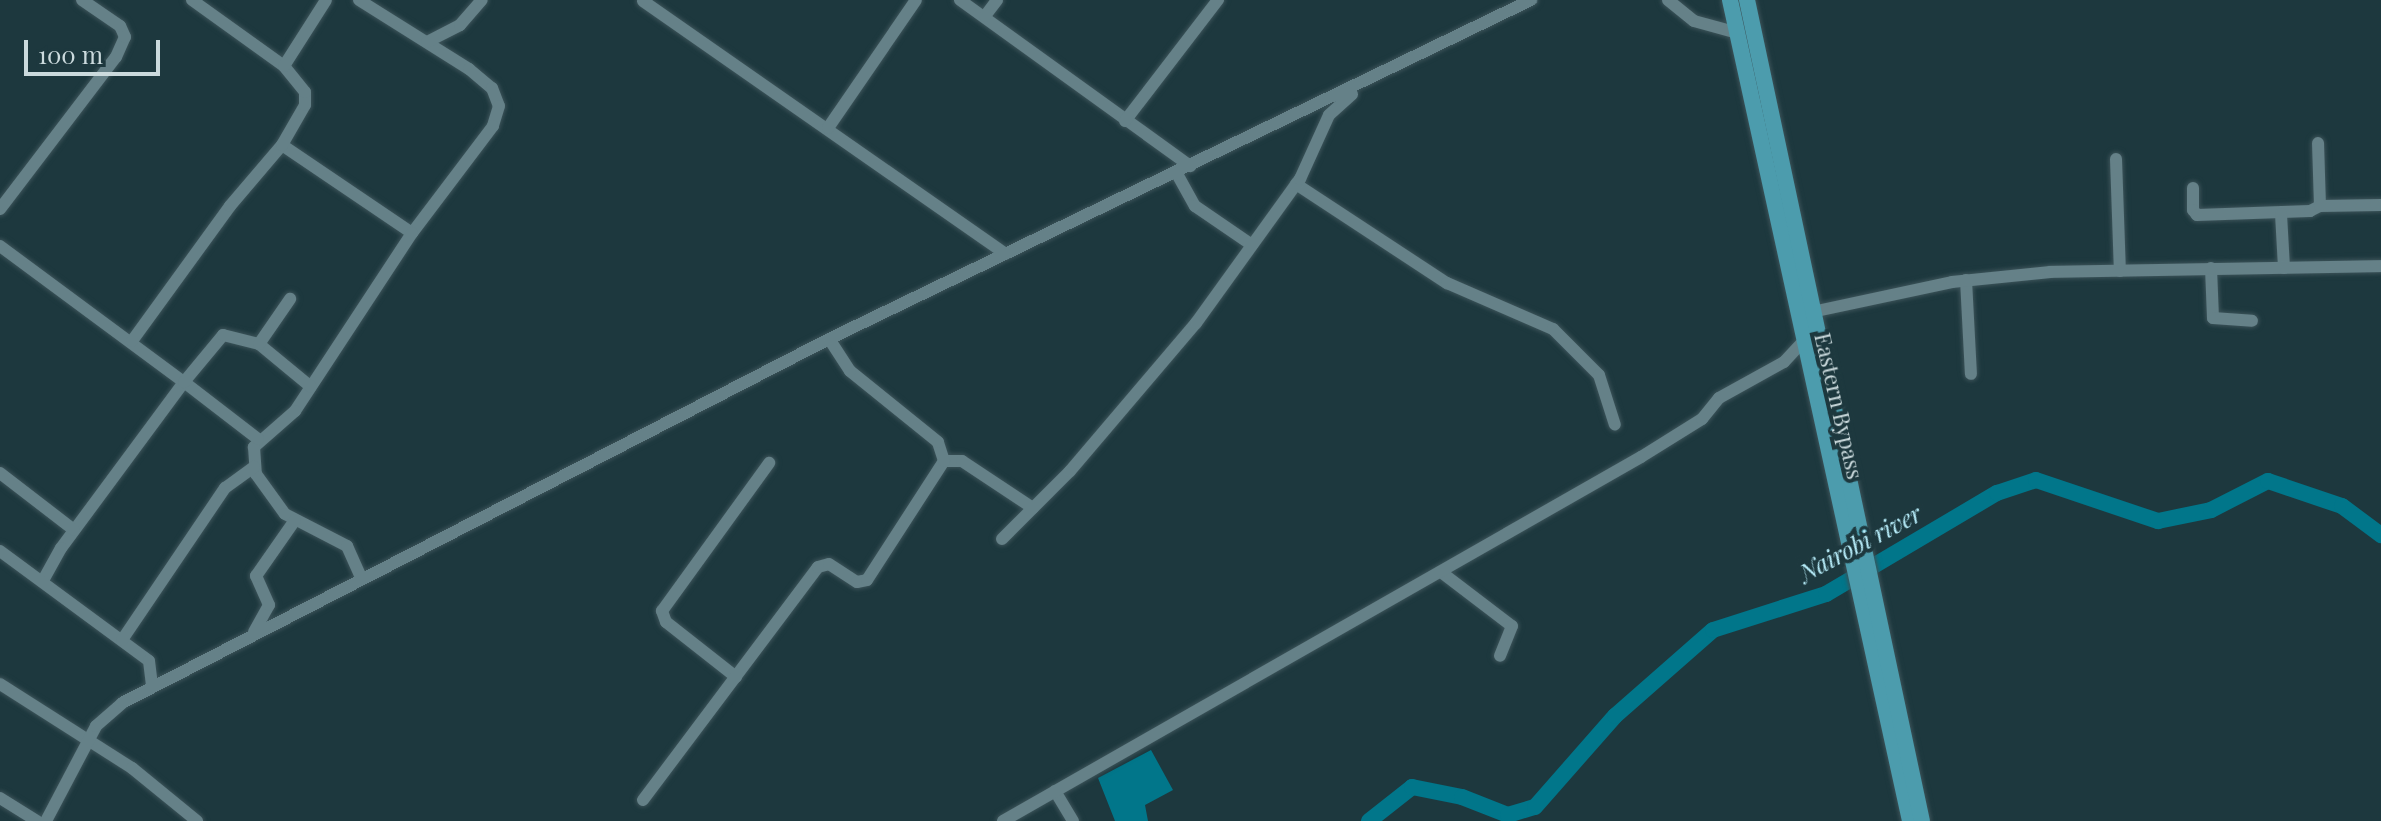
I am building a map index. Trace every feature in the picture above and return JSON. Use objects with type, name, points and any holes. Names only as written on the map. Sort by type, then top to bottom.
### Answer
[{"type":"main road","name":"Eastern Bypass","points":[[1730,0],[1802,343],[1854,538]]},
{"type":"main road","name":"Eastern Bypass","points":[[1747,0],[1812,312],[1854,538],[1922,821]]},
{"type":"main road","name":"Eastern Bypass","points":[[1868,601],[1910,821]]},
{"type":"street","points":[[132,341],[230,206],[282,145],[307,99],[299,80],[284,66],[192,0]]},
{"type":"street","points":[[284,66],[326,0]]},
{"type":"street","points":[[359,0],[427,42],[492,88],[499,114],[412,233],[295,411],[258,439],[254,467],[295,520],[347,546],[361,577]]},
{"type":"street","points":[[427,42],[460,25],[482,0]]},
{"type":"street","points":[[828,128],[916,0]]},
{"type":"street","points":[[960,0],[1190,166]]},
{"type":"street","points":[[985,16],[997,0]]},
{"type":"street","points":[[1125,121],[1218,0]]},
{"type":"street","points":[[46,821],[103,717],[152,687],[829,339],[1531,0]]},
{"type":"street","points":[[1668,0],[1694,21],[1738,33]]},
{"type":"street","points":[[0,209],[116,57],[125,37],[120,26],[85,1]]},
{"type":"street","points":[[643,1],[1005,254]]},
{"type":"street","points":[[1002,539],[1130,404],[1296,184],[1329,115],[1360,85]]},
{"type":"street","points":[[2318,143],[2320,206]]},
{"type":"street","points":[[282,145],[412,233]]},
{"type":"street","points":[[2116,159],[2120,271]]},
{"type":"street","points":[[1176,172],[1195,206],[1252,245]]},
{"type":"street","points":[[1296,184],[1447,283],[1553,329],[1599,375],[1615,425]]},
{"type":"street","points":[[2193,188],[2197,215],[2281,214],[2320,206],[2381,205]]},
{"type":"street","points":[[2281,214],[2284,268]]},
{"type":"street","points":[[0,246],[132,341],[258,439]]},
{"type":"street","points":[[1812,312],[1966,280],[2120,271],[2381,266]]},
{"type":"street","points":[[2211,268],[2213,318],[2252,321]]},
{"type":"street","points":[[1966,280],[1971,374]]},
{"type":"street","points":[[259,344],[290,299]]},
{"type":"street","points":[[43,581],[74,530],[184,382],[223,335],[259,344],[311,387]]},
{"type":"street","points":[[829,339],[850,371],[938,442],[944,461]]},
{"type":"street","points":[[1003,821],[1685,431],[1719,398],[1784,362],[1802,343]]},
{"type":"street","points":[[944,461],[962,461],[1033,508]]},
{"type":"street","points":[[643,800],[818,567],[829,564],[857,582],[867,580],[944,461]]},
{"type":"street","points":[[736,677],[666,622],[662,611],[769,463]]},
{"type":"street","points":[[122,640],[225,488],[254,467]]},
{"type":"street","points":[[0,473],[74,530]]},
{"type":"street","points":[[254,633],[269,605],[256,576],[295,520]]},
{"type":"street","points":[[0,551],[122,640],[167,679]]},
{"type":"street","points":[[1441,572],[1512,626],[1500,656]]},
{"type":"street","points":[[152,667],[152,687]]},
{"type":"street","points":[[0,684],[88,740],[197,821]]},
{"type":"street","points":[[1055,791],[1073,821]]},
{"type":"street","points":[[0,798],[19,816],[37,821]]},
{"type":"water","points":[[1151,750],[1173,790],[1145,805],[1148,821],[1115,821],[1098,778]]},
{"type":"waterway","name":"Nairobi river","points":[[1369,821],[1412,787],[1462,797],[1508,815],[1535,807],[1615,716],[1713,630],[1826,594],[1997,493],[2036,480],[2158,521],[2211,510],[2268,481],[2342,506],[2381,535]]}]
